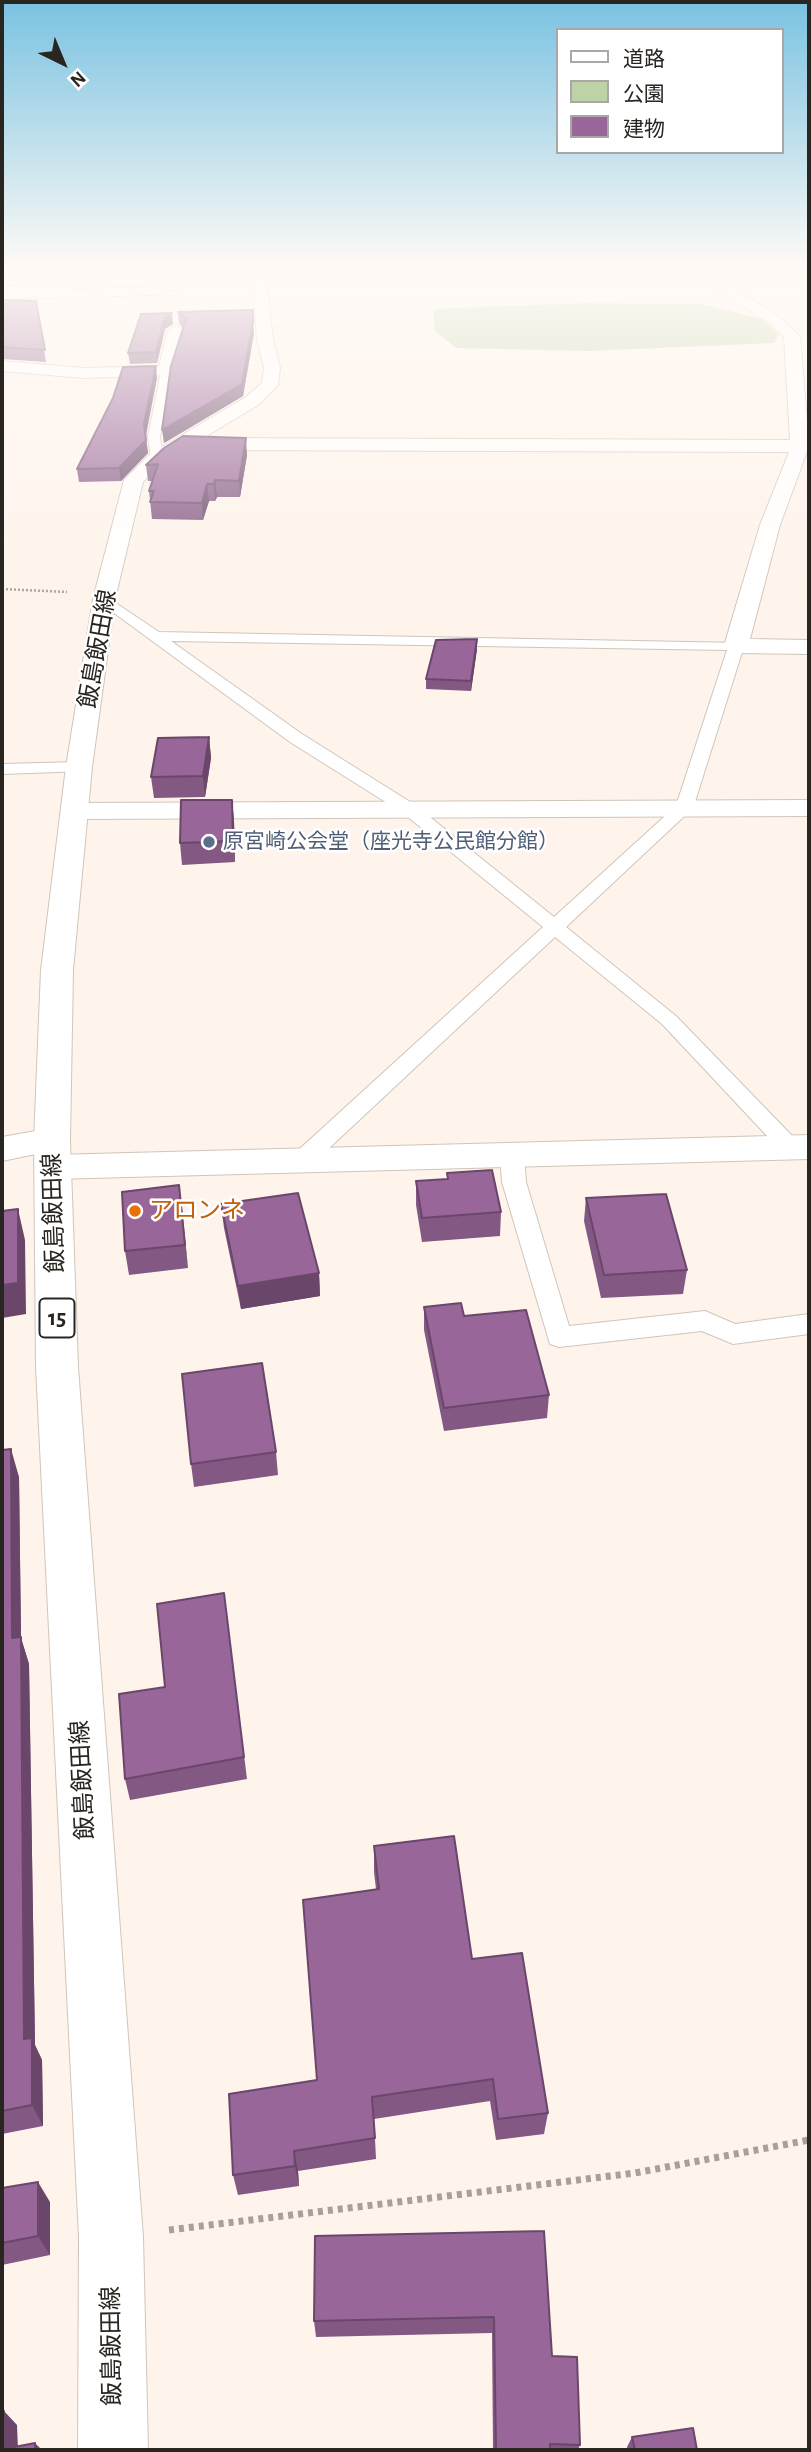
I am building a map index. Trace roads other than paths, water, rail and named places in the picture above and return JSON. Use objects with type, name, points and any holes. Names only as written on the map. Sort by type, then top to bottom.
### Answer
[{"type":"street","name":"飯島飯田線","points":[[113,2450],[111,2238],[58,1381],[53,1154],[57,970],[79,767],[105,596],[134,480],[169,451],[252,401],[270,385],[271,379]]},
{"type":"street","points":[[796,379],[802,454],[770,525],[736,646],[809,647]]},
{"type":"street","points":[[169,451],[802,454]]},
{"type":"street","points":[[75,811],[809,808]]},
{"type":"street","points":[[2,1149],[53,1154],[302,1160],[512,1155],[804,1156]]},
{"type":"lane","points":[[164,379],[154,438],[169,451]]},
{"type":"lane","points":[[105,596],[296,738],[409,809],[668,1020],[804,1156]]},
{"type":"lane","points":[[157,636],[736,646],[684,808],[302,1160]]},
{"type":"lane","points":[[2,769],[79,767]]},
{"type":"lane","points":[[512,1155],[514,1182],[559,1337],[705,1321],[733,1334],[809,1324]]},
{"type":"place","name":"原宮崎公会堂（座光寺公民館分館）","points":[[209,842]]},
{"type":"place","name":"アロンネ","points":[[135,1211]]}]
